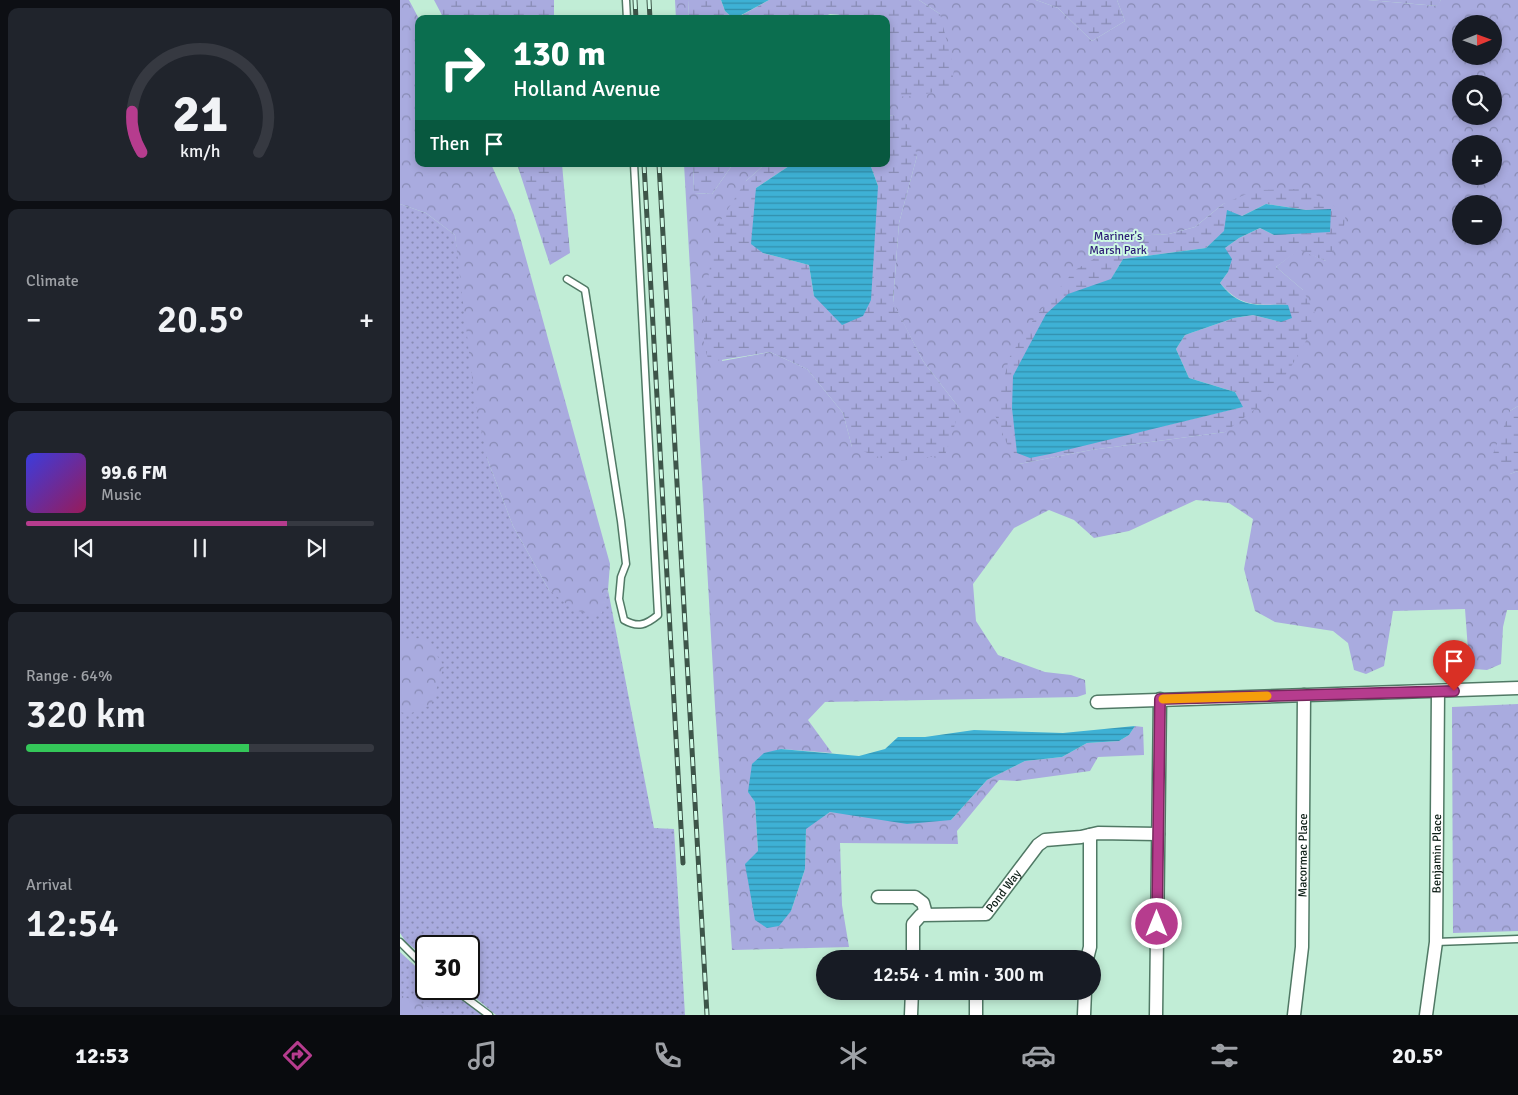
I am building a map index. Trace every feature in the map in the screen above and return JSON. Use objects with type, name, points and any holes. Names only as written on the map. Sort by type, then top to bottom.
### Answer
[{"type":"street","points":[[1097,702],[1518,688]]},
{"type":"street","name":"Benjamin Place","points":[[1426,1015],[1436,942],[1438,691]]},
{"type":"street","name":"Macormac Place","points":[[1294,1015],[1302,946],[1304,695]]},
{"type":"street","points":[[1156,1015],[1160,699]]},
{"type":"street","name":"Pond Way","points":[[926,914],[986,914],[1038,845],[1045,840],[1098,833],[1158,834]]},
{"type":"street","points":[[1089,950],[1090,835]]},
{"type":"street","points":[[878,897],[915,897],[923,903],[926,914],[916,918],[913,950]]},
{"type":"street","points":[[911,1015],[912,1000]]},
{"type":"street","points":[[976,1000],[976,1015]]},
{"type":"street","points":[[1084,1015],[1085,1000]]},
{"type":"lane","points":[[626,0],[626,15]]},
{"type":"lane","points":[[567,279],[585,290],[622,520],[626,564],[621,577],[619,599],[624,620],[634,626],[646,625],[658,616],[634,167]]},
{"type":"lane","points":[[1436,942],[1518,940]]},
{"type":"lane","points":[[400,942],[415,957]]},
{"type":"lane","points":[[469,1000],[489,1015]]},
{"type":"green space","points":[[400,0],[409,0],[417,15],[415,15],[415,167],[492,167],[514,215],[610,564],[608,590],[602,613],[594,615],[574,610],[549,590],[513,526],[488,461],[475,402],[455,235],[426,213],[400,204]]},
{"type":"green space","points":[[434,0],[554,0],[554,15],[442,15]]},
{"type":"green space","points":[[675,0],[689,0],[688,15],[676,15]]},
{"type":"green space","points":[[689,0],[721,0],[725,11],[730,15],[688,15]]},
{"type":"green space","points":[[769,0],[919,0],[940,14],[954,70],[951,87],[919,96],[890,97],[890,15],[742,15]]},
{"type":"green space","name":"Mariner's Marsh Park","points":[[919,0],[1036,0],[1058,8],[1092,41],[1125,21],[1117,0],[1368,0],[1437,6],[1441,0],[1518,0],[1518,406],[1510,411],[1510,474],[1518,471],[1518,610],[1507,610],[1503,627],[1501,664],[1487,670],[1474,669],[1468,650],[1465,609],[1393,611],[1384,666],[1366,674],[1354,670],[1348,643],[1333,631],[1275,622],[1255,611],[1244,569],[1253,519],[1229,503],[1196,500],[1129,531],[1094,538],[1074,520],[1049,510],[1014,528],[973,584],[976,621],[998,655],[1045,672],[1071,675],[1085,680],[1086,694],[1077,697],[825,702],[808,720],[832,753],[781,749],[748,791],[755,802],[758,851],[791,911],[805,869],[806,828],[830,812],[951,820],[987,780],[1025,761],[1062,757],[1087,743],[1119,741],[1129,735],[1135,726],[1143,727],[1144,755],[1098,757],[1090,771],[1017,781],[999,780],[957,831],[958,844],[840,843],[842,905],[849,947],[732,950],[715,706],[684,167],[693,167],[694,193],[712,194],[731,167],[762,167],[746,181],[722,361],[770,352],[807,369],[843,413],[852,447],[960,409],[923,361],[893,303],[899,223],[917,156],[893,115],[890,116],[890,91],[940,14]],"holes":[[[1306,189],[1326,261],[1299,249],[1276,267],[1303,290],[1225,432],[1091,450],[1019,464],[1133,236],[1169,234],[1195,227],[1223,204]]]},
{"type":"green space","points":[[1036,0],[1117,0],[1125,21],[1092,41],[1058,8]]},
{"type":"green space","points":[[1368,0],[1441,0],[1438,6]]},
{"type":"green space","points":[[893,115],[909,126],[917,156],[899,223],[893,302],[923,361],[960,409],[945,455],[892,462],[852,447],[843,413],[807,369],[770,352],[709,362],[704,345],[704,302],[717,226],[746,181],[762,167],[788,167],[756,188],[763,253],[809,265],[814,296],[878,186],[871,167],[890,167],[890,116]]},
{"type":"green space","points":[[518,167],[562,167],[570,253],[550,265]]},
{"type":"green space","points":[[693,167],[731,167],[712,194],[694,193]]},
{"type":"green space","points":[[1306,189],[1346,213],[1342,239],[1326,261],[1299,250],[1276,267],[1303,290],[1318,320],[1288,372],[1258,407],[1225,432],[1091,450],[1019,464],[1007,444],[995,415],[1009,358],[1035,317],[1075,270],[1133,236],[1169,234],[1195,227],[1223,204],[1256,190]],"holes":[[[1266,204],[1306,210],[1330,209],[1274,235],[1260,228],[1239,238],[1225,248],[1228,272],[1220,283],[1243,301],[1259,304],[1288,305],[1281,322],[1253,315],[1234,318],[1185,335],[1176,349],[1189,378],[1235,392],[1242,407],[1163,426],[1103,281],[1111,279],[1123,259],[1206,248],[1242,216]]]},
{"type":"green space","points":[[400,204],[426,213],[455,235],[488,461],[513,526],[549,590],[601,613],[608,590],[654,828],[674,829],[685,1015],[496,1015],[478,1000],[480,1000],[480,935],[415,935],[415,949],[406,942],[400,933]]},
{"type":"green space","points":[[1518,406],[1518,471],[1510,474],[1491,459],[1510,411]]},
{"type":"green space","points":[[425,638],[444,666],[431,705],[409,714],[400,712],[400,639]]},
{"type":"green space","points":[[1518,704],[1518,931],[1453,933],[1452,707]]},
{"type":"green space","points":[[400,952],[415,966],[415,1000],[462,1000],[484,1015],[400,1015]]},
{"type":"green space","points":[[400,995],[447,1015],[400,1015]]},
{"type":"shaded area","points":[[721,0],[769,0],[741,15],[730,15],[725,11]]},
{"type":"shaded area","points":[[788,167],[871,167],[878,186],[871,300],[863,316],[842,325],[814,296],[809,265],[763,253],[751,244],[756,188]]},
{"type":"shaded area","points":[[1266,204],[1306,210],[1331,209],[1330,232],[1274,235],[1260,228],[1239,238],[1225,248],[1232,259],[1228,272],[1220,283],[1235,298],[1243,302],[1258,305],[1288,305],[1292,318],[1281,322],[1253,315],[1234,318],[1185,335],[1176,349],[1189,378],[1235,392],[1243,407],[1050,454],[1030,458],[1017,453],[1012,408],[1013,376],[1046,314],[1068,294],[1111,279],[1123,259],[1206,248],[1224,231],[1227,210],[1242,216]]},
{"type":"shaded area","points":[[1135,726],[1129,735],[1119,741],[1087,743],[1062,757],[1025,761],[987,780],[951,820],[907,824],[830,812],[806,829],[805,869],[791,911],[779,926],[767,928],[755,920],[745,864],[758,851],[755,802],[748,792],[752,764],[764,753],[781,749],[859,756],[885,749],[898,737],[925,737],[974,730],[1063,733]]},
{"type":"railway","points":[[635,0],[636,15]]},
{"type":"railway","points":[[649,0],[650,15]]},
{"type":"railway","points":[[644,167],[683,863]]},
{"type":"railway","points":[[659,167],[707,1015]]},
{"type":"slow traffic","points":[[1163,699],[1267,696]]},
{"type":"route","points":[[1157,924],[1160,699],[1454,691]]}]
